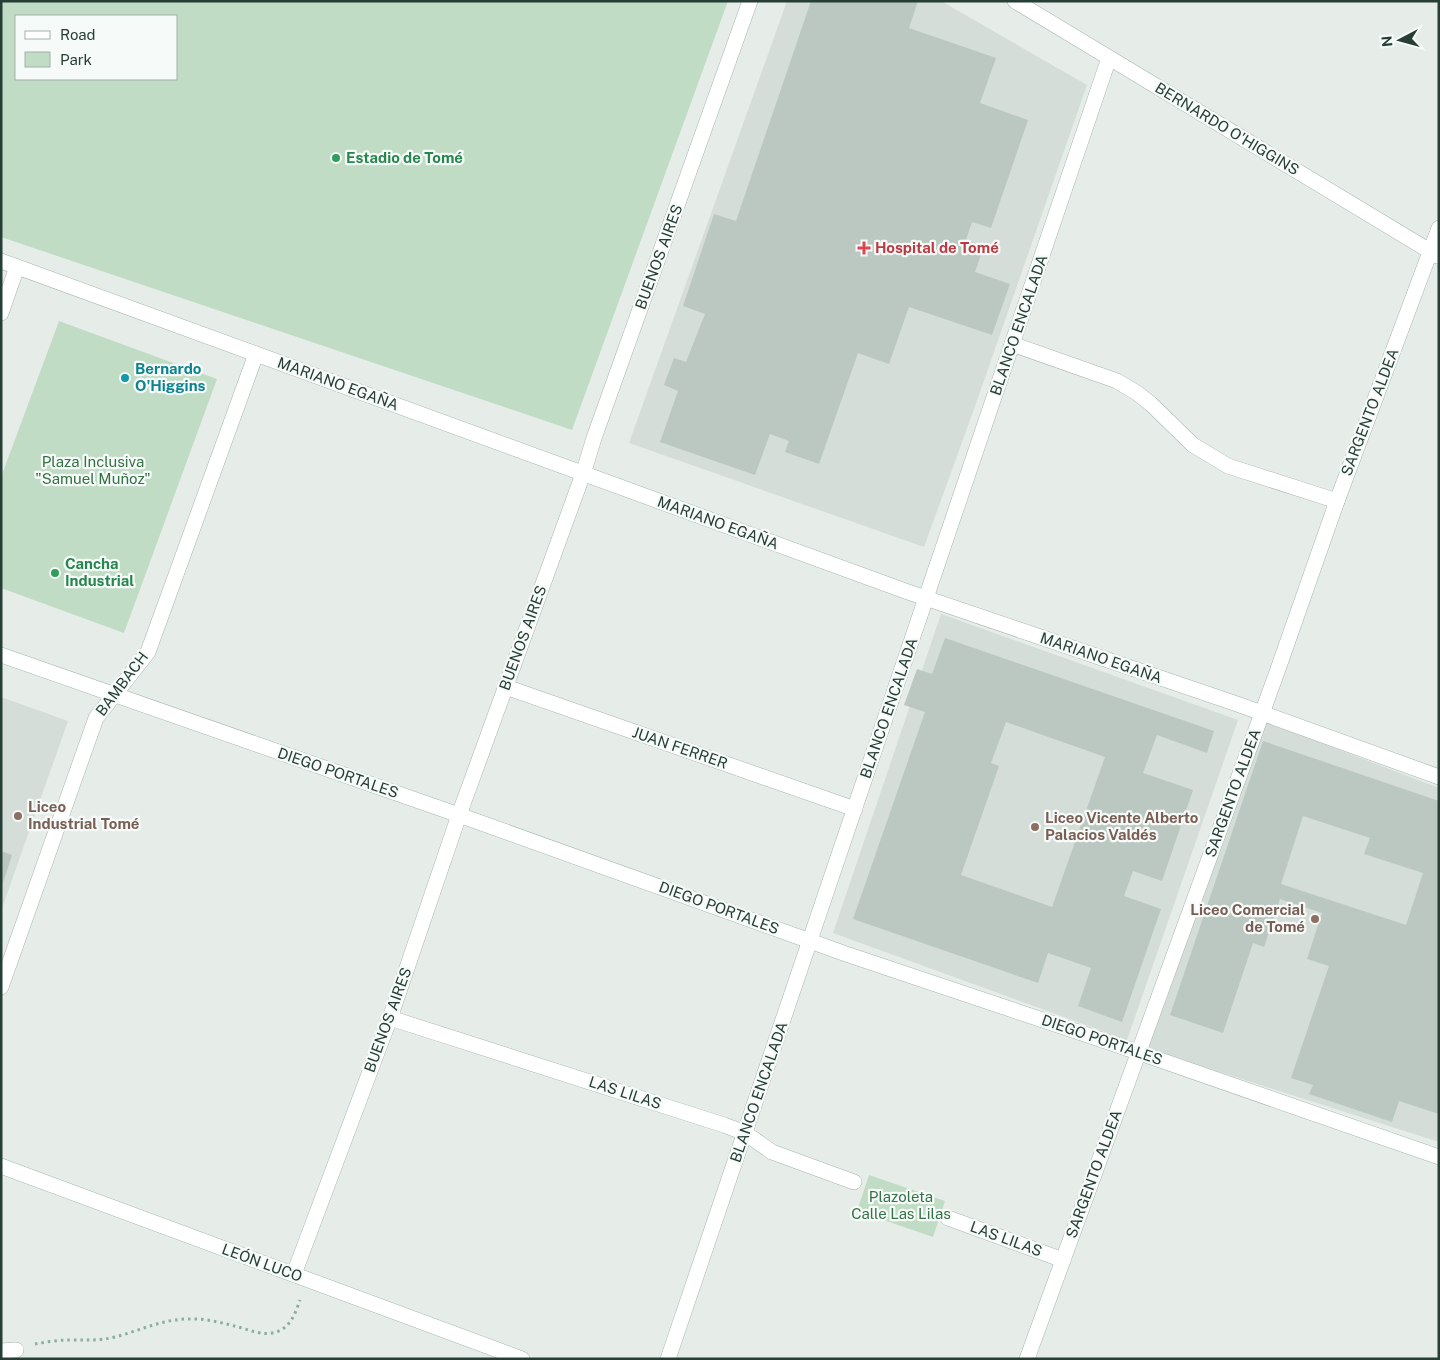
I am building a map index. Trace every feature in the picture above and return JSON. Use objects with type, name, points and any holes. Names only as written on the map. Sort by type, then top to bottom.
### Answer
[{"type":"street","name":"BUENOS AIRES","points":[[294,1274],[390,1018],[459,815],[750,1]]},
{"type":"street","name":"BERNARDO O'HIGGINS","points":[[1015,1],[1435,254]]},
{"type":"street","name":"BLANCO ENCALADA","points":[[668,1359],[1109,58]]},
{"type":"street","name":"SARGENTO ALDEA","points":[[1027,1359],[1277,672],[1337,500],[1435,254],[1439,228]]},
{"type":"street","name":"MARIANO EGAÑA","points":[[1,261],[926,599],[1237,704],[1439,777]]},
{"type":"street","points":[[1,313],[17,267]]},
{"type":"street","points":[[1012,344],[1117,381],[1151,404],[1193,445],[1228,466],[1337,500]]},
{"type":"street","name":"BAMBACH","points":[[1,987],[96,718],[148,652],[256,354]]},
{"type":"street","name":"DIEGO PORTALES","points":[[1,655],[810,940],[1439,1157]]},
{"type":"street","name":"JUAN FERRER","points":[[506,687],[855,809]]},
{"type":"street","name":"LAS LILAS","points":[[390,1018],[724,1124],[745,1133],[772,1152],[854,1182]]},
{"type":"street","name":"LEÓN LUCO","points":[[1,1166],[522,1359]]},
{"type":"street","name":"LAS LILAS","points":[[948,1218],[1063,1260]]},
{"type":"path","points":[[8,1350],[44,1342],[96,1340],[115,1337],[151,1324],[193,1318],[216,1321],[263,1334],[273,1334],[282,1330],[292,1319],[302,1297]]},
{"type":"shaded area","name":"Hospital de Tomé","points":[[787,1],[941,1],[1087,85],[924,547],[629,443]]},
{"type":"shaded area","name":"Liceo Vicente Alberto Palacios Valdés","points":[[941,614],[1238,720],[1127,1040],[833,933]]},
{"type":"shaded area","name":"Liceo Industrial Tomé","points":[[1,697],[68,721],[1,911]]},
{"type":"shaded area","name":"Liceo Comercial de Tomé","points":[[1259,719],[1439,788],[1439,1142],[1148,1049]]},
{"type":"green space","name":"Estadio de Tomé","points":[[1,1],[728,1],[572,430],[1,237]]},
{"type":"green space","name":"Plaza Inclusiva \"Samuel Muñoz\"","points":[[59,321],[217,379],[124,633],[1,588],[1,477]]},
{"type":"green space","name":"Plazoleta Calle Las Lilas","points":[[869,1175],[945,1201],[933,1237],[857,1211]]},
{"type":"building","name":"Hospital de Tomé","points":[[811,1],[918,1],[909,28],[996,58],[980,103],[1028,120],[991,228],[972,222],[966,240],[984,246],[975,272],[1010,284],[992,335],[909,307],[889,364],[858,353],[819,464],[785,452],[789,441],[770,434],[755,475],[660,442],[678,391],[664,385],[674,358],[686,362],[705,314],[683,306],[714,214],[736,221]]},
{"type":"building","name":"Liceo Vicente Alberto Palacios Valdés","points":[[945,638],[1214,731],[1207,753],[1157,735],[1143,773],[1193,790],[1162,881],[1133,871],[1124,896],[1161,909],[1122,1022],[1078,1006],[1091,968],[1048,953],[1038,983],[853,919],[925,712],[904,705],[917,669],[932,674]],"holes":[[[1006,722],[1105,757],[1052,907],[961,875],[999,766],[991,763]]]},
{"type":"building","name":"Liceo Comercial de Tomé","points":[[1263,741],[1439,801],[1439,1114],[1399,1101],[1392,1122],[1309,1094],[1313,1085],[1291,1078],[1329,966],[1307,959],[1322,913],[1280,899],[1264,947],[1253,943],[1223,1033],[1170,1015]],"holes":[[[1303,816],[1370,838],[1364,854],[1423,873],[1406,925],[1281,884]]]},
{"type":"building","name":"Liceo Industrial Tomé","points":[[1,851],[12,855],[2,886],[1,886]]},
{"type":"place","name":"Estadio de Tomé","points":[[336,158]]},
{"type":"place","name":"Hospital de Tomé","points":[[864,248]]},
{"type":"place","name":"Bernardo O'Higgins","points":[[125,378]]},
{"type":"place","name":"Cancha Industrial","points":[[55,573]]},
{"type":"place","name":"Liceo Industrial Tomé","points":[[18,816]]},
{"type":"place","name":"Liceo Vicente Alberto Palacios Valdés","points":[[1035,827]]},
{"type":"place","name":"Liceo Comercial de Tomé","points":[[1315,919]]}]
